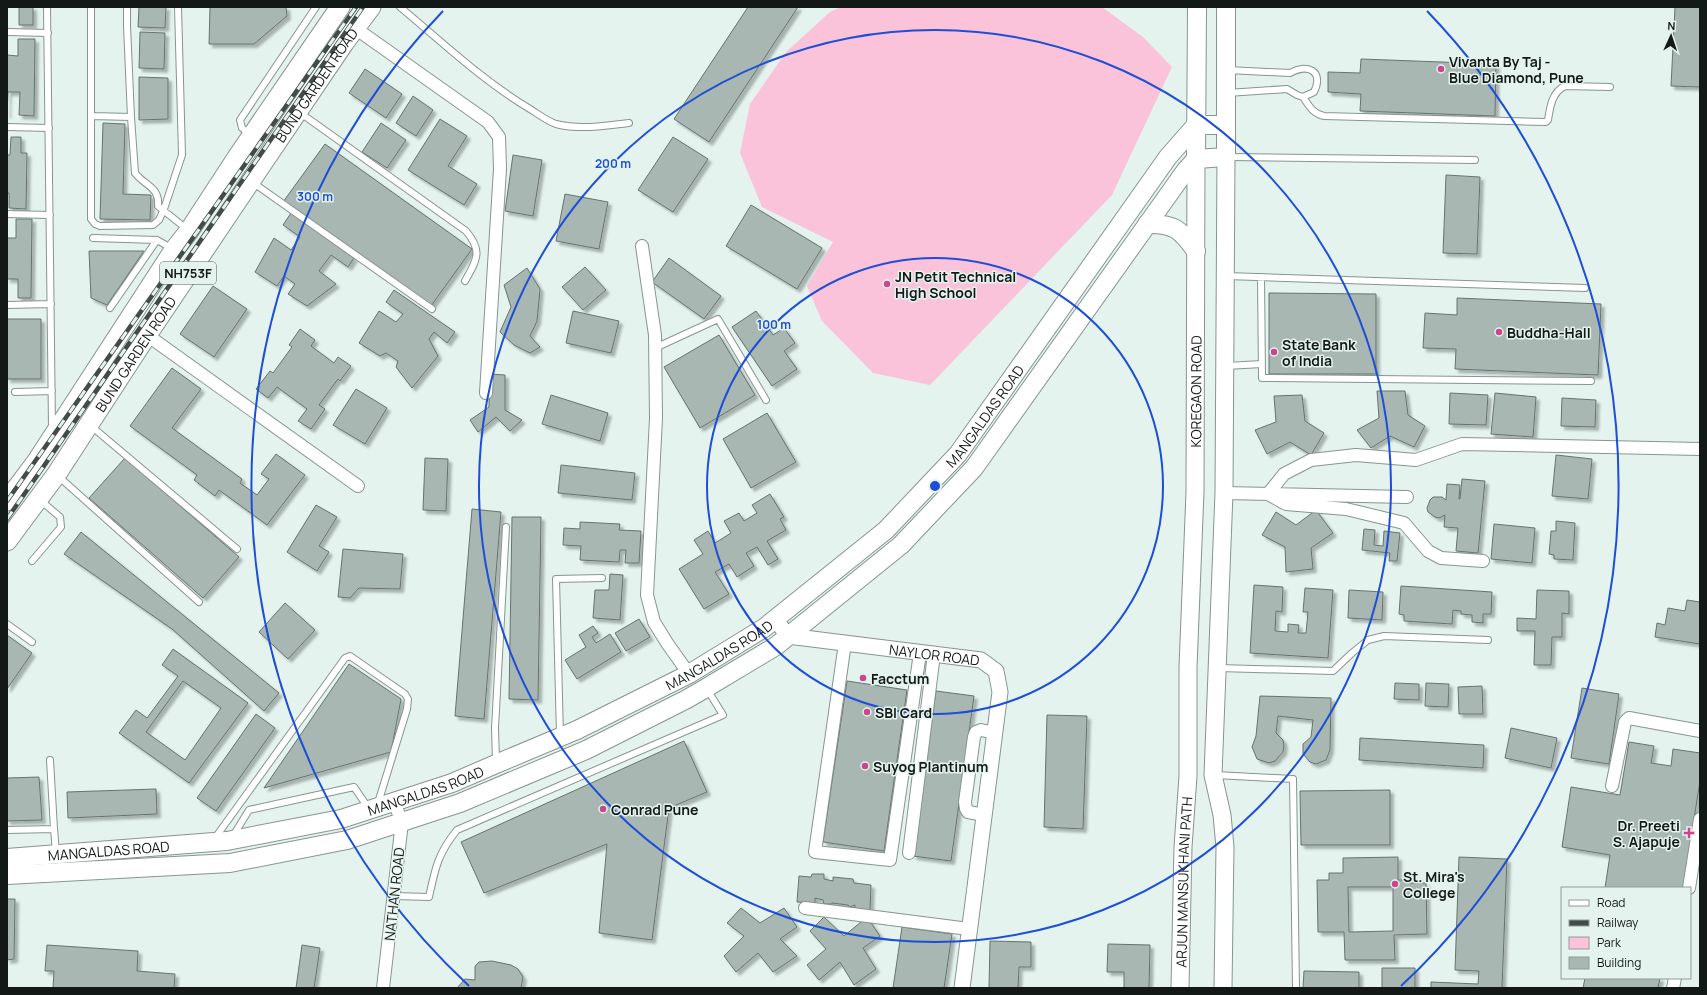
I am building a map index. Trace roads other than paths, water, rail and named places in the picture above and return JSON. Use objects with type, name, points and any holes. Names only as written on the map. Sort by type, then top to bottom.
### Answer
[{"type":"highway","name":"BUND GARDEN ROAD","points":[[7,501],[52,440],[174,250],[189,231],[340,7]]},
{"type":"highway","name":"BUND GARDEN ROAD","points":[[7,540],[56,475],[250,181],[371,7]]},
{"type":"main road","name":"KOREGAON ROAD","points":[[1188,776],[1188,667],[1195,492],[1197,7]]},
{"type":"main road","points":[[1223,988],[1225,847],[1222,816],[1213,775],[1224,493],[1226,7]]},
{"type":"main road","points":[[1196,125],[1226,125]]},
{"type":"main road","name":"MANGALDAS ROAD","points":[[7,858],[230,841],[342,819],[452,783],[577,730],[689,674],[764,628],[886,530],[958,454],[1168,157],[1196,125]]},
{"type":"main road","points":[[1196,159],[1226,157]]},
{"type":"main road","name":"MANGALDAS ROAD","points":[[7,875],[230,863],[347,840],[460,803],[586,750],[687,699],[776,646],[901,545],[974,468],[1147,224],[1186,170],[1196,159]]},
{"type":"main road","points":[[1147,224],[1163,224],[1177,230],[1187,239],[1196,252]]},
{"type":"main road","name":"ARJUN MANSUKHANI PATH","points":[[1180,988],[1183,847],[1188,776]]},
{"type":"street","points":[[355,28],[488,122],[499,137],[500,169],[486,394]]},
{"type":"street","points":[[642,246],[655,335],[656,418],[647,594],[654,622],[689,674]]},
{"type":"street","points":[[147,335],[358,486]]},
{"type":"street","points":[[1268,494],[1284,474],[1311,460],[1356,456],[1416,460],[1462,444],[1700,449]]},
{"type":"street","points":[[1224,493],[1407,497]]},
{"type":"street","points":[[1268,494],[1286,504],[1346,509],[1404,524],[1428,550],[1441,558],[1483,561]]},
{"type":"street","points":[[775,619],[788,636]]},
{"type":"street","name":"NAYLOR ROAD","points":[[788,636],[981,660],[996,671],[1000,692],[962,988]]},
{"type":"street","points":[[844,642],[815,852],[890,860],[927,653]]},
{"type":"street","points":[[910,853],[927,653]]},
{"type":"street","points":[[1612,786],[1625,722],[1629,718],[1700,731]]},
{"type":"street","points":[[984,815],[968,812],[965,802],[976,732],[981,730],[995,733]]},
{"type":"street","name":"NATHAN ROAD","points":[[383,988],[402,822],[394,802]]},
{"type":"street","points":[[1689,887],[1700,819]]},
{"type":"street","points":[[805,908],[969,929]]},
{"type":"lane","points":[[47,7],[52,440]]},
{"type":"lane","points":[[90,7],[91,219],[95,224],[100,226],[153,225],[159,220],[164,210],[182,155],[178,7]]},
{"type":"lane","points":[[127,7],[131,117],[135,173],[157,192],[158,206],[189,231]]},
{"type":"lane","points":[[252,136],[242,128],[240,120],[316,7]]},
{"type":"lane","points":[[400,7],[473,68],[518,102],[555,124],[574,127],[604,127],[629,123]]},
{"type":"lane","points":[[7,32],[48,33]]},
{"type":"lane","points":[[1226,70],[1290,73],[1298,68],[1306,68],[1313,71],[1317,77],[1318,85],[1314,92],[1303,97]]},
{"type":"lane","points":[[1226,94],[1287,89],[1303,97],[1312,110],[1317,114],[1324,116],[1546,122],[1548,120],[1552,100],[1561,88],[1565,86],[1610,87]]},
{"type":"lane","points":[[298,111],[466,231],[474,242],[476,250],[475,262],[465,281]]},
{"type":"lane","points":[[91,116],[131,117]]},
{"type":"lane","points":[[7,127],[49,128]]},
{"type":"lane","points":[[1226,157],[1475,160]]},
{"type":"lane","points":[[250,181],[432,309]]},
{"type":"lane","points":[[7,214],[50,215]]},
{"type":"lane","points":[[93,238],[157,240],[174,250]]},
{"type":"lane","points":[[110,308],[157,240]]},
{"type":"lane","points":[[1226,276],[1585,288]]},
{"type":"lane","points":[[1261,277],[1262,378],[1592,381]]},
{"type":"lane","points":[[7,305],[51,304]]},
{"type":"lane","points":[[655,348],[718,319],[766,400]]},
{"type":"lane","points":[[1225,366],[1262,364]]},
{"type":"lane","points":[[15,392],[52,392]]},
{"type":"lane","points":[[90,424],[237,549]]},
{"type":"lane","points":[[56,475],[199,602]]},
{"type":"lane","points":[[32,561],[61,527],[60,517],[39,499]]},
{"type":"lane","points":[[496,764],[495,728],[506,527]]},
{"type":"lane","points":[[560,737],[556,579],[602,578]]},
{"type":"lane","points":[[7,624],[32,642]]},
{"type":"lane","points":[[1218,668],[1333,671],[1368,640],[1384,636],[1488,640]]},
{"type":"lane","points":[[212,842],[345,658],[350,656],[405,694],[408,699],[407,709],[373,809]]},
{"type":"lane","points":[[394,896],[430,897],[435,867],[446,844],[457,830],[723,715],[706,688]]},
{"type":"lane","points":[[50,760],[56,854]]},
{"type":"lane","points":[[1213,775],[1293,779],[1296,988]]},
{"type":"lane","points":[[230,841],[249,810],[354,787],[373,809]]},
{"type":"lane","points":[[7,830],[54,829]]},
{"type":"railway","points":[[7,501],[356,7]]},
{"type":"railway","points":[[7,519],[363,7]]},
{"type":"place","name":"Vivanta By Taj - Blue Diamond, Pune","points":[[1441,69]]},
{"type":"place","name":"JN Petit Technical High School","points":[[887,284]]},
{"type":"place","name":"Buddha-Hall","points":[[1499,332]]},
{"type":"place","name":"State Bank of India","points":[[1274,352]]},
{"type":"place","name":"Facctum","points":[[863,678]]},
{"type":"place","name":"SBI Card","points":[[867,712]]},
{"type":"place","name":"Suyog Plantinum","points":[[865,766]]},
{"type":"place","name":"Conrad Pune","points":[[603,809]]},
{"type":"place","name":"Dr. Preeti S. Ajapuje","points":[[1689,833]]},
{"type":"place","name":"St. Mira's College","points":[[1395,884]]}]
